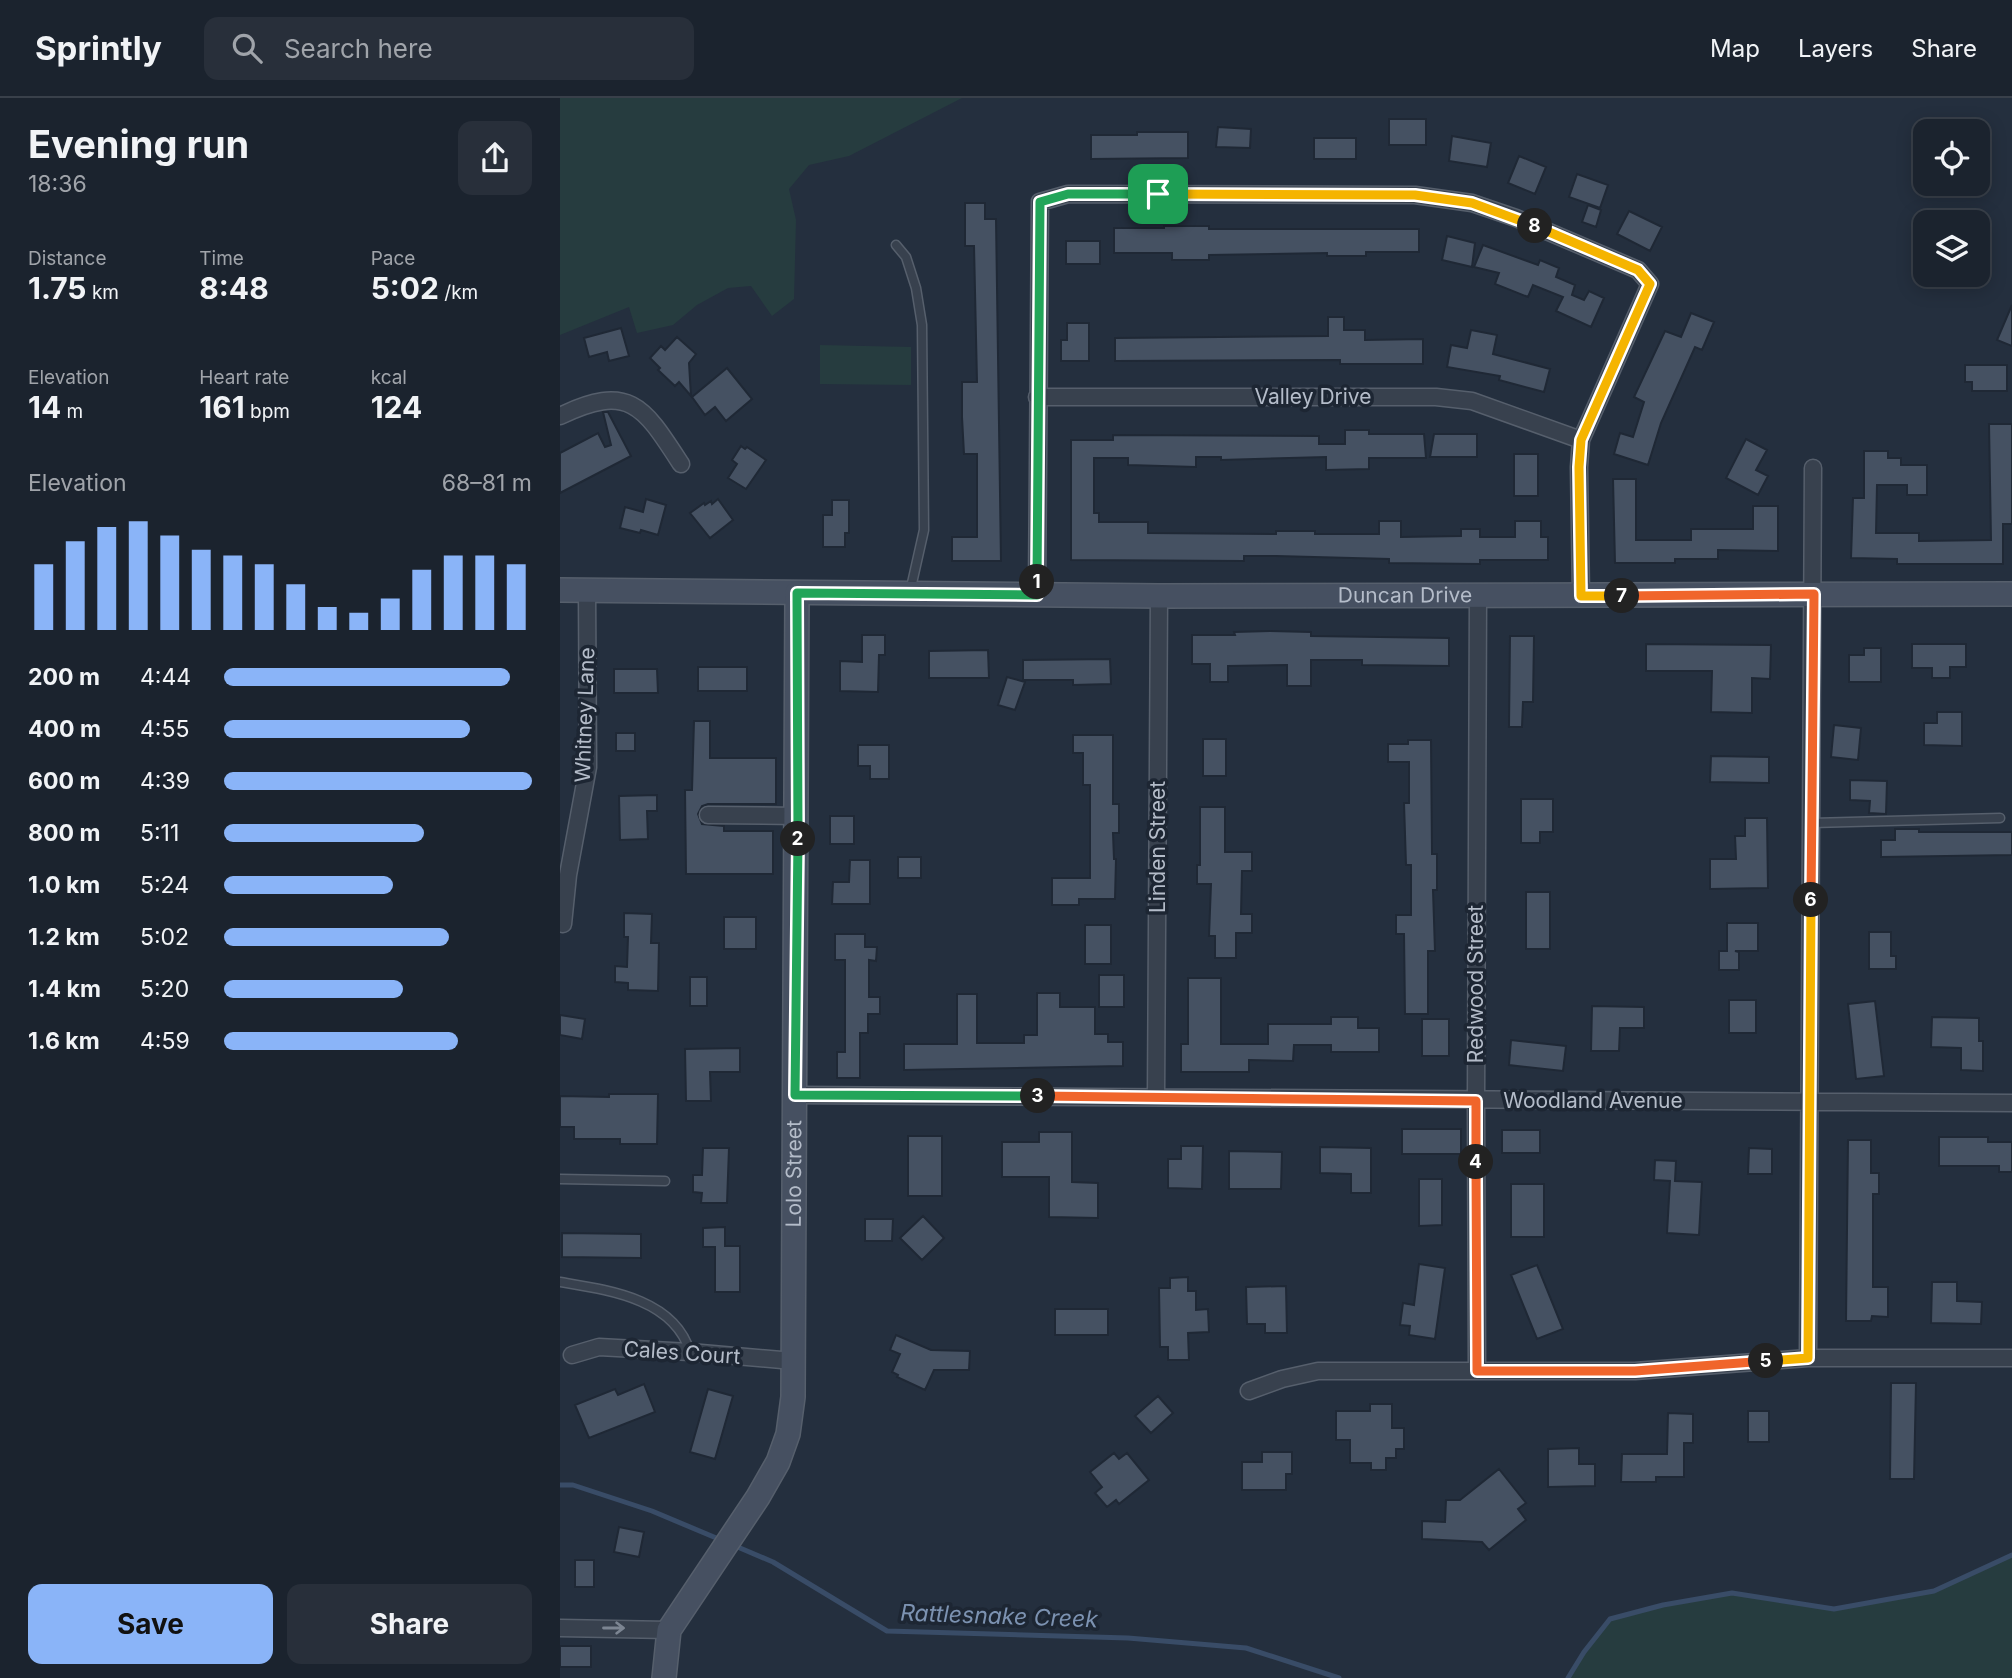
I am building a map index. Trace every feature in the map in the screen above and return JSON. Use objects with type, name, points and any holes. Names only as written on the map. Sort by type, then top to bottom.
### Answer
[{"type":"street","points":[[1037,595],[1040,202],[1068,194],[1415,195],[1472,203],[1516,218],[1638,270],[1650,284],[1581,440],[1581,596]]},
{"type":"street","name":"Valley Drive","points":[[1037,397],[1436,397],[1472,401],[1581,440]]},
{"type":"street","points":[[560,416],[584,404],[605,399],[627,402],[653,422],[681,464]]},
{"type":"street","points":[[1808,1358],[1813,468]]},
{"type":"street","name":"Whitney Lane","points":[[563,924],[568,876],[588,767],[587,589]]},
{"type":"street","name":"Duncan Drive","points":[[560,590],[1159,596],[2012,594]]},
{"type":"street","name":"Lolo Street","points":[[664,1678],[669,1630],[758,1497],[778,1462],[788,1434],[793,1397],[798,816],[797,593]]},
{"type":"street","name":"Linden Street","points":[[1156,1097],[1159,596]]},
{"type":"street","name":"Redwood Street","points":[[1477,1371],[1478,596]]},
{"type":"street","points":[[708,815],[798,816]]},
{"type":"street","name":"Woodland Avenue","points":[[795,1095],[2012,1104]]},
{"type":"street","name":"Cales Court","points":[[572,1355],[599,1348],[793,1361]]},
{"type":"street","points":[[1250,1391],[1282,1379],[1318,1371],[1635,1371],[1808,1358],[2012,1358]]},
{"type":"street","points":[[560,1628],[669,1630]]},
{"type":"lane","points":[[896,245],[906,257],[916,288],[922,325],[925,530],[909,594]]},
{"type":"lane","points":[[1812,823],[2000,818]]},
{"type":"lane","points":[[560,1179],[665,1181]]},
{"type":"lane","points":[[560,1282],[632,1297],[660,1313],[685,1337],[690,1352]]},
{"type":"green space","points":[[560,98],[962,98],[849,156],[809,165],[789,189],[796,220],[794,299],[772,316],[751,286],[728,288],[697,305],[673,325],[637,333],[629,307],[560,335]]},
{"type":"green space","points":[[820,345],[911,347],[911,385],[820,384]]},
{"type":"green space","points":[[2012,1555],[2012,1678],[1568,1678],[1610,1619],[1663,1605],[1732,1593],[1834,1609],[1934,1591]]},
{"type":"building","points":[[1389,119],[1426,119],[1426,145],[1389,145]]},
{"type":"building","points":[[1218,127],[1251,129],[1250,148],[1216,147]]},
{"type":"building","points":[[1137,132],[1188,132],[1188,158],[1091,159],[1091,135],[1137,135]]},
{"type":"building","points":[[1452,136],[1491,143],[1487,167],[1449,161]]},
{"type":"building","points":[[1314,138],[1356,138],[1356,159],[1314,159]]},
{"type":"building","points":[[1519,156],[1546,167],[1535,194],[1508,183]]},
{"type":"building","points":[[1577,174],[1608,185],[1600,208],[1569,197]]},
{"type":"building","points":[[965,203],[985,203],[985,219],[996,219],[1001,561],[952,561],[952,537],[977,537],[977,454],[964,454],[962,417],[962,382],[977,382],[974,246],[965,246]]},
{"type":"building","points":[[1588,205],[1601,210],[1596,227],[1582,222]]},
{"type":"building","points":[[1629,211],[1662,227],[1650,251],[1617,234]]},
{"type":"building","points":[[1209,226],[1209,229],[1419,229],[1419,252],[1366,252],[1366,256],[1327,256],[1327,253],[1209,255],[1209,260],[1172,260],[1172,253],[1114,253],[1114,228]]},
{"type":"building","points":[[1447,236],[1475,243],[1472,267],[1442,260]]},
{"type":"building","points":[[1066,241],[1100,241],[1100,264],[1066,264]]},
{"type":"building","points":[[1483,245],[1538,265],[1540,260],[1559,268],[1556,277],[1575,285],[1572,295],[1584,300],[1589,291],[1604,298],[1591,327],[1556,311],[1563,297],[1533,285],[1528,297],[1495,284],[1499,273],[1474,267]]},
{"type":"building","points":[[2012,305],[2012,346],[1997,340]]},
{"type":"building","points":[[1691,313],[1714,322],[1702,350],[1695,347],[1661,423],[1648,465],[1614,454],[1620,433],[1633,437],[1644,402],[1634,397],[1665,331],[1681,337]]},
{"type":"building","points":[[1328,317],[1344,317],[1344,330],[1365,330],[1365,340],[1423,339],[1423,364],[1340,364],[1340,360],[1115,361],[1115,338],[1328,336]]},
{"type":"building","points":[[1067,323],[1089,323],[1089,361],[1061,361],[1061,340],[1067,340]]},
{"type":"building","points":[[621,328],[629,356],[609,361],[607,352],[589,357],[584,338]]},
{"type":"building","points":[[1471,330],[1497,335],[1493,354],[1550,369],[1544,392],[1499,380],[1500,376],[1447,367],[1451,345],[1467,348]]},
{"type":"building","points":[[677,337],[696,354],[689,363],[691,396],[679,382],[675,386],[650,358],[661,346],[665,350]]},
{"type":"building","points":[[1965,365],[2007,365],[2007,391],[1972,391],[1972,382],[1965,382]]},
{"type":"building","points":[[727,368],[752,399],[726,421],[715,407],[705,415],[692,397]]},
{"type":"building","points":[[603,412],[608,412],[631,456],[560,493],[560,453],[598,433],[605,447],[611,445]]},
{"type":"building","points":[[1989,424],[2012,424],[2012,524],[2003,524],[2003,564],[1897,564],[1897,559],[1851,558],[1853,498],[1864,498],[1864,451],[1888,451],[1888,458],[1901,458],[1901,465],[1927,465],[1927,495],[1907,495],[1907,485],[1877,485],[1876,533],[1919,533],[1919,541],[1991,540]]},
{"type":"building","points":[[1345,430],[1369,430],[1369,434],[1424,434],[1426,458],[1369,458],[1369,469],[1326,470],[1326,457],[1221,460],[1221,457],[1196,457],[1196,467],[1128,465],[1128,458],[1094,458],[1094,513],[1099,513],[1099,522],[1148,522],[1148,533],[1276,534],[1276,531],[1315,531],[1315,534],[1379,534],[1379,521],[1401,521],[1401,537],[1461,536],[1461,529],[1480,529],[1480,537],[1515,537],[1515,521],[1541,521],[1541,537],[1548,537],[1548,560],[1480,560],[1480,564],[1389,563],[1389,559],[1244,556],[1244,561],[1071,560],[1071,440],[1113,440],[1113,435],[1319,436],[1319,444],[1345,444]]},
{"type":"building","points":[[1434,434],[1477,434],[1477,457],[1430,457]]},
{"type":"building","points":[[1746,439],[1767,450],[1756,470],[1768,476],[1758,495],[1726,478]]},
{"type":"building","points":[[741,446],[766,460],[746,489],[728,478],[737,464],[732,460]]},
{"type":"building","points":[[1514,454],[1538,454],[1538,496],[1514,496]]},
{"type":"building","points":[[1613,479],[1636,479],[1636,540],[1691,540],[1691,529],[1753,529],[1753,506],[1778,506],[1778,551],[1718,550],[1718,559],[1675,559],[1675,563],[1615,563]]},
{"type":"building","points":[[646,499],[666,505],[658,535],[620,528],[625,507],[643,512]]},
{"type":"building","points":[[718,499],[733,520],[710,538],[690,513],[704,503],[705,505],[711,501],[712,504]]},
{"type":"building","points":[[832,500],[849,500],[849,533],[845,533],[845,547],[823,547],[823,515],[832,515]]},
{"type":"building","points":[[1234,632],[1311,632],[1311,636],[1449,638],[1449,666],[1362,665],[1362,660],[1311,660],[1311,686],[1287,686],[1287,665],[1228,666],[1228,682],[1210,682],[1210,664],[1192,664],[1192,635],[1235,635]]},
{"type":"building","points":[[862,635],[885,635],[885,655],[879,655],[878,692],[840,691],[840,661],[862,662]]},
{"type":"building","points":[[1510,636],[1534,636],[1533,702],[1523,702],[1522,727],[1509,727]]},
{"type":"building","points":[[1646,644],[1771,645],[1770,679],[1752,678],[1752,713],[1711,712],[1712,671],[1646,671]]},
{"type":"building","points":[[1912,644],[1966,644],[1966,667],[1950,667],[1950,678],[1932,678],[1932,668],[1912,668]]},
{"type":"building","points":[[1864,648],[1881,648],[1881,682],[1849,682],[1849,655],[1864,655]]},
{"type":"building","points":[[988,650],[989,678],[929,678],[929,651]]},
{"type":"building","points":[[1110,659],[1111,684],[1073,685],[1073,680],[1023,680],[1023,660]]},
{"type":"building","points":[[698,667],[747,667],[747,691],[698,691]]},
{"type":"building","points":[[614,669],[657,669],[658,693],[614,693]]},
{"type":"building","points":[[1007,677],[1025,682],[1015,710],[998,705]]},
{"type":"building","points":[[1937,712],[1962,712],[1962,746],[1924,745],[1924,723],[1937,723]]},
{"type":"building","points":[[694,721],[710,721],[710,758],[776,758],[776,804],[708,804],[702,806],[698,814],[702,824],[724,826],[724,831],[773,831],[773,874],[686,874],[685,790],[692,790]]},
{"type":"building","points":[[1834,725],[1861,728],[1858,760],[1831,757]]},
{"type":"building","points":[[616,733],[635,733],[635,751],[616,751]]},
{"type":"building","points":[[1073,735],[1113,735],[1113,804],[1119,804],[1119,833],[1113,833],[1116,859],[1115,899],[1079,899],[1079,905],[1052,905],[1052,878],[1090,878],[1090,785],[1083,785],[1083,753],[1073,753]]},
{"type":"building","points":[[1203,739],[1226,739],[1226,776],[1203,776]]},
{"type":"building","points":[[1408,740],[1431,740],[1432,854],[1437,854],[1437,890],[1433,890],[1435,951],[1428,951],[1428,1014],[1405,1014],[1404,934],[1396,934],[1396,915],[1411,915],[1411,865],[1406,865],[1404,803],[1409,803],[1409,762],[1388,762],[1388,744],[1408,744]]},
{"type":"building","points":[[858,745],[889,745],[889,779],[870,779],[870,766],[858,766]]},
{"type":"building","points":[[1711,756],[1769,757],[1769,783],[1710,782]]},
{"type":"building","points":[[1850,780],[1887,781],[1886,814],[1869,813],[1870,801],[1850,800]]},
{"type":"building","points":[[657,795],[657,811],[647,811],[648,839],[620,840],[619,796]]},
{"type":"building","points":[[1521,799],[1553,799],[1553,832],[1540,832],[1540,843],[1521,843]]},
{"type":"building","points":[[1200,807],[1225,807],[1225,852],[1252,852],[1252,871],[1242,871],[1241,914],[1252,914],[1252,933],[1236,933],[1236,958],[1215,958],[1215,936],[1209,936],[1211,884],[1197,884],[1197,865],[1200,865]]},
{"type":"building","points":[[830,816],[854,816],[854,844],[830,844]]},
{"type":"building","points":[[1745,818],[1767,818],[1768,888],[1710,889],[1710,859],[1736,859],[1735,836],[1745,836]]},
{"type":"building","points":[[1895,829],[1919,829],[1919,832],[2012,832],[2012,855],[1881,857],[1881,840],[1895,840]]},
{"type":"building","points":[[898,857],[921,857],[921,878],[898,878]]},
{"type":"building","points":[[850,860],[870,860],[870,904],[832,904],[833,882],[849,882]]},
{"type":"building","points":[[1526,892],[1550,892],[1550,949],[1526,949]]},
{"type":"building","points":[[624,913],[652,914],[651,943],[659,943],[658,991],[628,990],[628,983],[615,982],[615,966],[627,967],[628,937],[624,937]]},
{"type":"building","points":[[724,917],[756,917],[756,949],[724,949]]},
{"type":"building","points":[[1727,923],[1758,923],[1758,951],[1735,951],[1739,952],[1739,970],[1719,970],[1719,951],[1727,951]]},
{"type":"building","points":[[1085,925],[1111,925],[1111,964],[1085,964]]},
{"type":"building","points":[[1869,932],[1891,932],[1891,956],[1896,956],[1896,969],[1869,969]]},
{"type":"building","points":[[835,934],[865,934],[865,947],[877,947],[876,961],[869,960],[869,997],[880,997],[880,1014],[868,1014],[868,1033],[860,1033],[860,1078],[837,1078],[837,1052],[845,1052],[845,960],[835,960]]},
{"type":"building","points":[[1099,975],[1124,975],[1124,1007],[1099,1007]]},
{"type":"building","points":[[690,977],[707,977],[707,1006],[690,1006]]},
{"type":"building","points":[[1188,978],[1221,978],[1221,1044],[1268,1044],[1268,1024],[1331,1024],[1331,1017],[1358,1017],[1358,1028],[1379,1028],[1379,1052],[1331,1052],[1331,1045],[1294,1045],[1293,1061],[1249,1060],[1249,1072],[1181,1072],[1181,1044],[1188,1044]]},
{"type":"building","points":[[1037,993],[1060,993],[1060,1007],[1095,1007],[1095,1034],[1108,1034],[1108,1042],[1123,1042],[1123,1066],[904,1070],[904,1044],[957,1044],[957,994],[977,994],[977,1043],[1024,1043],[1024,1035],[1037,1035]]},
{"type":"building","points":[[1729,1000],[1756,1000],[1756,1033],[1729,1033]]},
{"type":"building","points":[[1875,1001],[1884,1076],[1856,1079],[1848,1004]]},
{"type":"building","points":[[1592,1006],[1644,1007],[1644,1028],[1620,1028],[1619,1051],[1591,1051]]},
{"type":"building","points":[[560,1015],[585,1019],[582,1039],[560,1035]]},
{"type":"building","points":[[1932,1017],[1979,1018],[1979,1041],[1983,1041],[1983,1071],[1961,1070],[1961,1048],[1931,1047]]},
{"type":"building","points":[[1422,1019],[1449,1019],[1449,1056],[1422,1056]]},
{"type":"building","points":[[1511,1040],[1566,1046],[1563,1071],[1509,1065]]},
{"type":"building","points":[[740,1048],[740,1072],[710,1072],[711,1101],[686,1101],[685,1049]]},
{"type":"building","points":[[609,1094],[658,1094],[657,1144],[620,1144],[620,1139],[574,1139],[574,1127],[560,1127],[560,1096],[609,1097]]},
{"type":"building","points":[[1402,1129],[1461,1129],[1461,1154],[1402,1154]]},
{"type":"building","points":[[1502,1130],[1540,1130],[1540,1153],[1502,1153]]},
{"type":"building","points":[[1039,1132],[1072,1132],[1072,1182],[1098,1183],[1098,1218],[1049,1217],[1049,1177],[1002,1177],[1002,1142],[1039,1142]]},
{"type":"building","points":[[908,1136],[942,1136],[942,1196],[908,1196]]},
{"type":"building","points":[[1939,1137],[1988,1137],[1988,1142],[2012,1142],[2012,1172],[1999,1172],[1999,1166],[1939,1166]]},
{"type":"building","points":[[1848,1140],[1871,1140],[1871,1173],[1879,1173],[1879,1194],[1873,1194],[1873,1287],[1888,1287],[1888,1317],[1872,1316],[1871,1321],[1846,1321]]},
{"type":"building","points":[[1181,1146],[1203,1146],[1202,1189],[1168,1188],[1168,1159],[1181,1159]]},
{"type":"building","points":[[1320,1147],[1371,1148],[1371,1193],[1351,1193],[1351,1174],[1320,1173]]},
{"type":"building","points":[[703,1148],[729,1148],[727,1203],[701,1203],[702,1193],[693,1192],[693,1175],[702,1175]]},
{"type":"building","points":[[1749,1148],[1772,1149],[1772,1174],[1748,1174]]},
{"type":"building","points":[[1229,1151],[1282,1152],[1281,1189],[1229,1189]]},
{"type":"building","points":[[1655,1160],[1676,1161],[1675,1181],[1702,1182],[1699,1235],[1667,1233],[1670,1181],[1654,1180]]},
{"type":"building","points":[[1419,1179],[1442,1179],[1442,1225],[1419,1226]]},
{"type":"building","points":[[1511,1184],[1544,1184],[1544,1237],[1511,1237]]},
{"type":"building","points":[[923,1216],[944,1238],[922,1260],[900,1238]]},
{"type":"building","points":[[865,1219],[893,1219],[892,1241],[865,1241]]},
{"type":"building","points":[[725,1227],[725,1246],[740,1246],[740,1292],[715,1292],[715,1247],[703,1247],[703,1228]]},
{"type":"building","points":[[562,1233],[641,1234],[641,1258],[562,1257]]},
{"type":"building","points":[[1419,1264],[1445,1268],[1435,1339],[1409,1335],[1410,1326],[1400,1325],[1403,1303],[1414,1305]]},
{"type":"building","points":[[1537,1265],[1563,1329],[1537,1339],[1511,1275]]},
{"type":"building","points":[[1188,1277],[1188,1291],[1196,1291],[1196,1310],[1208,1309],[1209,1332],[1188,1333],[1189,1360],[1168,1360],[1168,1347],[1160,1347],[1159,1288],[1170,1288],[1170,1278]]},
{"type":"building","points":[[1932,1282],[1957,1282],[1957,1301],[1982,1302],[1981,1324],[1931,1323]]},
{"type":"building","points":[[1286,1286],[1287,1333],[1265,1333],[1265,1324],[1247,1324],[1246,1287]]},
{"type":"building","points":[[1055,1309],[1108,1309],[1108,1335],[1055,1335]]},
{"type":"building","points":[[896,1335],[931,1350],[970,1351],[969,1370],[934,1370],[925,1390],[897,1377],[898,1375],[892,1372],[900,1354],[890,1350]]},
{"type":"building","points":[[1891,1383],[1916,1383],[1914,1479],[1890,1479]]},
{"type":"building","points":[[644,1384],[655,1412],[589,1438],[575,1405],[615,1389],[618,1395]]},
{"type":"building","points":[[708,1389],[733,1396],[715,1459],[690,1452]]},
{"type":"building","points":[[1158,1396],[1173,1413],[1151,1433],[1135,1416]]},
{"type":"building","points":[[1370,1404],[1392,1404],[1392,1428],[1404,1428],[1404,1449],[1396,1449],[1396,1458],[1386,1458],[1386,1470],[1371,1470],[1371,1463],[1350,1463],[1350,1440],[1336,1440],[1336,1411],[1370,1411]]},
{"type":"building","points":[[1748,1411],[1769,1411],[1769,1442],[1748,1442]]},
{"type":"building","points":[[1668,1413],[1693,1414],[1693,1443],[1684,1443],[1684,1477],[1656,1477],[1656,1482],[1621,1482],[1622,1454],[1667,1454]]},
{"type":"building","points":[[1579,1448],[1579,1464],[1595,1464],[1595,1486],[1548,1487],[1548,1449]]},
{"type":"building","points":[[1262,1452],[1292,1452],[1292,1474],[1286,1474],[1286,1490],[1242,1490],[1242,1462],[1262,1462]]},
{"type":"building","points":[[1114,1453],[1119,1459],[1127,1453],[1149,1480],[1119,1504],[1116,1500],[1107,1507],[1095,1493],[1102,1487],[1090,1472]]},
{"type":"building","points":[[1499,1469],[1526,1503],[1518,1509],[1526,1520],[1489,1550],[1482,1542],[1422,1539],[1422,1521],[1445,1522],[1446,1500],[1460,1500]]},
{"type":"building","points":[[619,1527],[644,1532],[639,1557],[614,1552]]},
{"type":"building","points":[[575,1560],[594,1560],[594,1587],[575,1587]]},
{"type":"building","points":[[560,1646],[591,1646],[591,1667],[560,1667]]},
{"type":"waterway","name":"Rattlesnake Creek","points":[[560,1485],[573,1485],[652,1511],[721,1540]]},
{"type":"waterway","name":"Rattlesnake Creek","points":[[733,1545],[773,1562],[887,1631],[1128,1638],[1246,1648],[1339,1678]]},
{"type":"waterway","name":"Rattlesnake Creek","points":[[1568,1678],[1610,1619],[1663,1605],[1732,1593],[1834,1609],[1934,1591],[2012,1555]]},
{"type":"route","points":[[1068,194],[1158,194],[1415,195],[1472,203],[1516,218],[1638,270],[1650,284],[1581,440],[1581,596],[1814,594],[1808,1358],[1635,1371],[1477,1371],[1476,1101],[795,1095],[797,593],[1037,595],[1040,202],[1068,194]]}]
